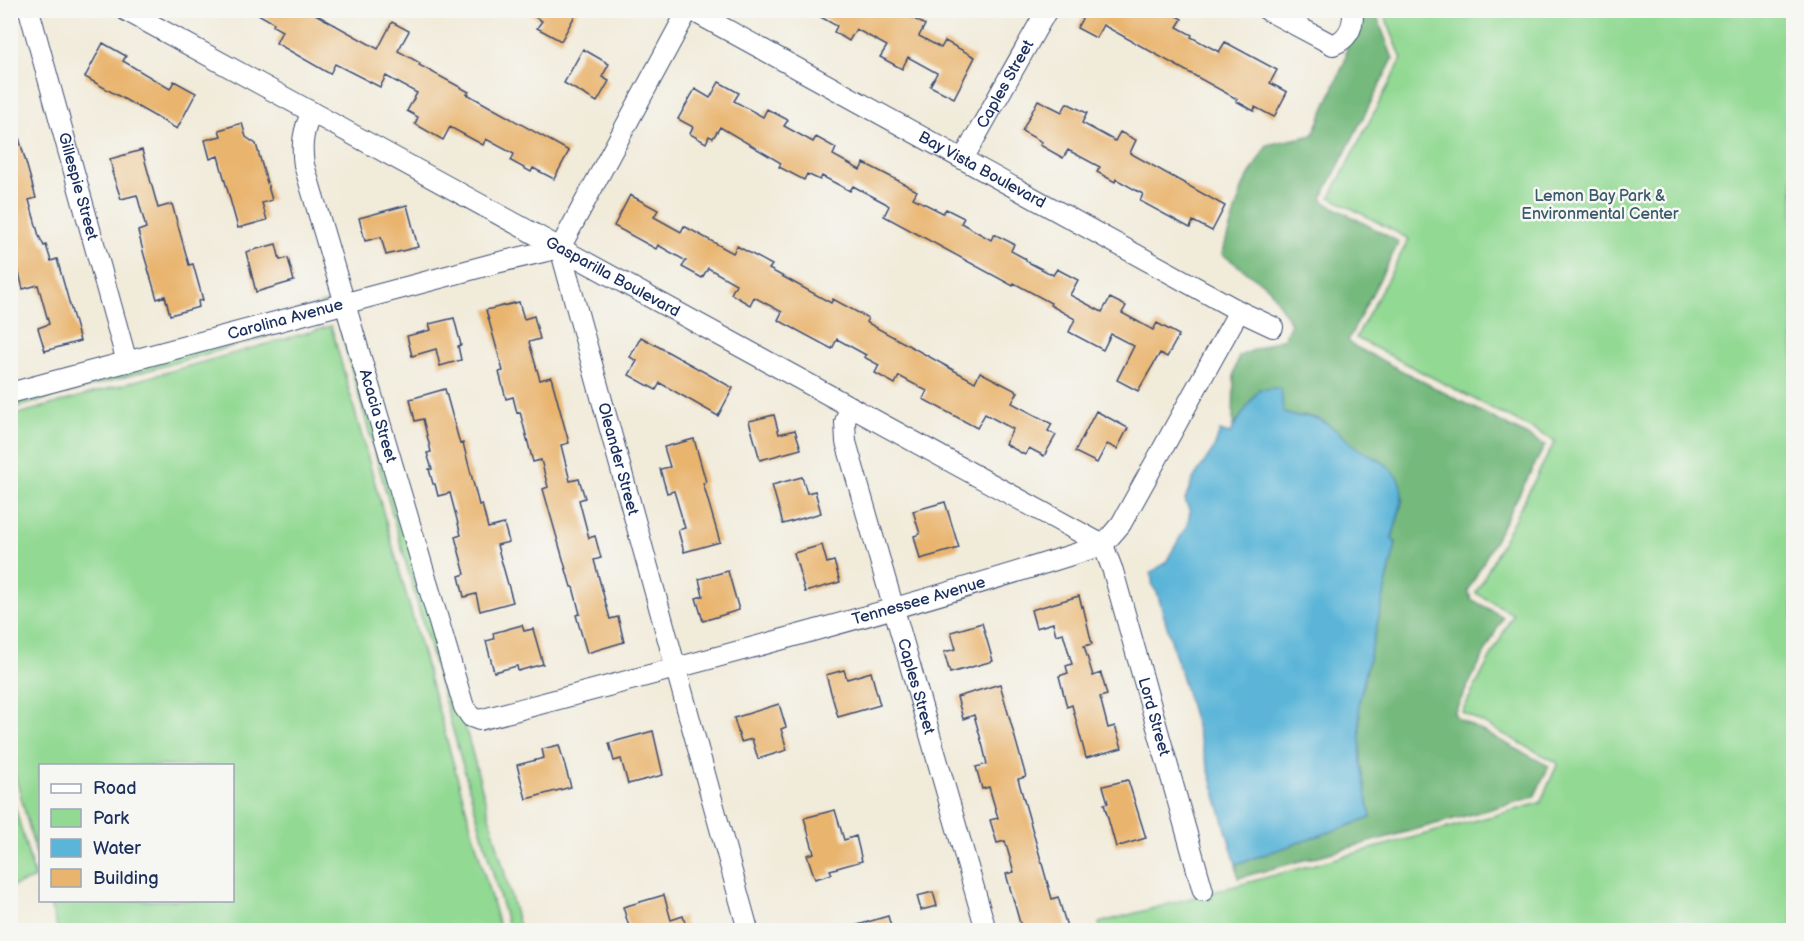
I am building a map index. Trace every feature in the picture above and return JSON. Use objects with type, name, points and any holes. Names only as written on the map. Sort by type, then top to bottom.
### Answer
[{"type":"street","name":"Gillespie Street","points":[[29,10],[127,362]]},
{"type":"street","name":"Gasparilla Boulevard","points":[[125,10],[1102,545]]},
{"type":"street","name":"Bay Vista Boulevard","points":[[689,10],[1239,311],[1273,327]]},
{"type":"street","points":[[560,248],[689,10]]},
{"type":"street","name":"Caples Street","points":[[963,159],[1047,10]]},
{"type":"street","points":[[1267,10],[1333,45],[1346,37],[1352,25],[1353,10]]},
{"type":"street","name":"Acacia Street","points":[[312,112],[304,130],[302,152],[464,707],[471,717]]},
{"type":"street","name":"Carolina Avenue","points":[[10,393],[496,263],[560,248]]},
{"type":"street","name":"Oleander Street","points":[[560,248],[748,930]]},
{"type":"street","points":[[1102,545],[1121,524],[1239,311]]},
{"type":"street","name":"Caples Street","points":[[850,406],[845,422],[846,442],[986,930]]},
{"type":"street","name":"Tennessee Avenue","points":[[471,717],[479,720],[676,668],[895,607],[1102,545]]},
{"type":"street","name":"Lord Street","points":[[1102,545],[1113,571],[1203,891]]},
{"type":"green space","points":[[1352,11],[1375,11],[1393,59],[1322,198],[1326,203],[1399,242],[1348,340],[1352,345],[1545,445],[1468,591],[1471,599],[1503,617],[1454,713],[1457,718],[1549,766],[1534,797],[1238,878],[1236,864],[1371,818],[1361,764],[1359,702],[1396,543],[1392,539],[1403,498],[1383,462],[1358,449],[1321,420],[1305,415],[1292,417],[1283,412],[1281,407],[1248,407],[1233,427],[1234,372],[1239,356],[1284,338],[1291,323],[1269,288],[1222,254],[1243,186],[1267,145],[1313,135],[1345,61]]},
{"type":"green space","name":"Lemon Bay Park & Environmental Center","points":[[1383,11],[1793,11],[1793,930],[1101,930],[1099,923],[1540,803],[1558,763],[1462,712],[1513,614],[1476,593],[1555,441],[1356,338],[1409,239],[1330,197],[1402,59]]},
{"type":"green space","points":[[343,298],[458,709],[465,726],[520,930],[509,930],[336,320],[329,319],[11,409],[11,390]]},
{"type":"green space","points":[[331,326],[500,930],[58,930],[49,902],[234,902],[234,764],[39,764],[39,864],[11,760],[11,416]]},
{"type":"green space","points":[[10,790],[35,878],[11,887],[10,887]]},
{"type":"water","points":[[1281,388],[1283,412],[1323,421],[1359,449],[1384,463],[1399,480],[1402,498],[1392,538],[1396,543],[1359,702],[1361,764],[1371,818],[1236,864],[1157,592],[1153,587],[1151,573],[1166,562],[1188,523],[1190,512],[1185,500],[1193,479],[1214,448],[1220,431],[1229,434],[1259,389]]},
{"type":"building","points":[[251,10],[317,10],[315,14],[378,49],[392,22],[409,31],[398,51],[469,92],[467,94],[569,151],[554,179],[533,168],[531,172],[511,161],[514,154],[486,139],[483,145],[450,127],[443,140],[415,124],[418,117],[407,111],[417,93],[386,76],[380,87],[335,64],[330,74],[276,43],[282,31],[273,26],[274,23]]},
{"type":"building","points":[[523,10],[578,10],[561,41],[537,28],[542,21]]},
{"type":"building","points":[[808,10],[881,10],[891,16],[894,10],[899,10],[925,25],[919,36],[941,48],[945,41],[975,57],[954,98],[930,86],[937,73],[908,57],[902,69],[880,57],[887,46],[856,29],[849,41],[834,32],[837,26]]},
{"type":"building","points":[[1076,10],[1166,10],[1182,19],[1177,27],[1192,35],[1191,37],[1219,52],[1225,42],[1277,70],[1270,83],[1287,92],[1274,117],[1255,107],[1254,111],[1236,101],[1237,99],[1103,25],[1096,38],[1077,28],[1084,15]]},
{"type":"building","points":[[103,43],[126,56],[123,61],[170,89],[174,81],[196,93],[177,129],[85,77]]},
{"type":"building","points":[[583,49],[609,64],[602,77],[609,81],[597,102],[564,83]]},
{"type":"building","points":[[719,82],[739,93],[734,101],[763,117],[767,109],[788,120],[784,126],[813,142],[816,137],[836,148],[833,155],[860,170],[864,163],[917,191],[913,198],[943,213],[946,209],[964,218],[961,223],[991,240],[994,234],[1014,244],[1011,251],[1026,261],[1053,275],[1057,269],[1078,280],[1070,295],[1102,312],[1110,298],[1126,306],[1122,313],[1153,330],[1157,323],[1179,335],[1167,357],[1160,353],[1138,391],[1117,380],[1134,346],[1111,334],[1103,350],[1069,332],[1075,319],[1014,283],[1013,286],[884,216],[889,206],[885,203],[853,186],[850,191],[822,176],[820,180],[807,174],[804,180],[779,167],[781,163],[720,127],[713,138],[709,136],[706,143],[690,134],[693,127],[678,119],[695,89],[710,98]]},
{"type":"building","points":[[1038,100],[1062,112],[1067,103],[1087,113],[1082,123],[1115,141],[1120,132],[1136,140],[1130,153],[1225,206],[1212,231],[1193,221],[1190,228],[1140,201],[1143,194],[1116,179],[1115,182],[1097,172],[1100,167],[1068,150],[1063,158],[1040,145],[1042,142],[1022,131]]},
{"type":"building","points":[[14,120],[36,198],[29,200],[39,236],[44,246],[46,245],[51,261],[57,259],[80,341],[45,351],[38,328],[49,324],[38,285],[23,289],[15,257],[10,259],[10,121]]},
{"type":"building","points":[[242,123],[246,137],[256,144],[272,200],[262,203],[267,220],[238,228],[218,156],[210,159],[205,140],[221,136],[219,130]]},
{"type":"building","points":[[142,150],[158,208],[172,204],[189,265],[193,264],[203,300],[198,301],[199,307],[170,315],[165,296],[157,299],[144,255],[138,231],[146,228],[137,195],[121,199],[112,172],[110,159]]},
{"type":"building","points":[[630,195],[658,210],[654,217],[681,232],[684,226],[733,253],[737,246],[772,265],[769,269],[831,303],[833,299],[868,318],[866,322],[975,382],[980,372],[1018,392],[1012,403],[1052,424],[1048,431],[1056,435],[1044,456],[1029,448],[1025,455],[1005,444],[1013,429],[985,414],[977,428],[923,399],[927,391],[899,376],[895,384],[875,373],[879,365],[864,357],[866,355],[837,339],[832,349],[778,320],[782,312],[754,297],[750,305],[731,294],[736,284],[708,268],[702,278],[682,267],[686,261],[658,245],[656,249],[614,226]]},
{"type":"building","points":[[407,205],[418,247],[386,255],[381,237],[365,241],[359,218]]},
{"type":"building","points":[[276,244],[280,260],[288,258],[294,281],[256,292],[246,252]]},
{"type":"building","points":[[519,302],[524,319],[534,316],[540,339],[529,342],[540,380],[551,377],[569,443],[561,445],[570,481],[579,479],[585,498],[579,500],[589,538],[595,536],[601,558],[594,560],[610,619],[618,617],[624,642],[587,653],[576,615],[580,614],[573,587],[571,587],[543,489],[548,487],[541,460],[533,462],[520,412],[517,413],[513,397],[506,399],[499,372],[503,371],[486,310]]},
{"type":"building","points":[[454,318],[461,345],[458,346],[461,360],[440,366],[436,349],[412,356],[407,336],[431,330],[429,324]]},
{"type":"building","points":[[641,337],[733,388],[718,416],[660,383],[656,390],[629,375],[637,361],[630,357]]},
{"type":"building","points":[[445,389],[460,444],[463,443],[479,505],[482,504],[488,528],[504,524],[509,542],[497,545],[513,602],[480,611],[476,594],[464,597],[459,576],[465,574],[455,537],[461,535],[450,493],[438,496],[429,469],[432,469],[427,453],[431,452],[423,419],[415,421],[410,399]]},
{"type":"building","points":[[1096,411],[1128,428],[1117,449],[1107,444],[1097,463],[1075,452]]},
{"type":"building","points":[[774,415],[779,434],[795,430],[801,449],[760,460],[749,421]]},
{"type":"building","points":[[694,439],[706,482],[703,483],[720,542],[684,552],[678,530],[685,528],[674,491],[667,493],[660,469],[670,467],[664,447]]},
{"type":"building","points":[[802,477],[807,493],[815,491],[821,513],[783,524],[772,485]]},
{"type":"building","points":[[945,502],[959,548],[920,559],[914,536],[920,534],[913,511]]},
{"type":"building","points":[[822,545],[827,563],[834,561],[840,582],[805,592],[794,553]]},
{"type":"building","points":[[728,571],[739,610],[703,621],[696,598],[703,596],[699,579]]},
{"type":"building","points":[[1079,596],[1092,644],[1084,646],[1093,676],[1101,673],[1107,695],[1100,697],[1108,728],[1115,726],[1122,748],[1086,758],[1072,705],[1067,707],[1059,676],[1068,673],[1066,666],[1072,664],[1063,633],[1056,635],[1053,623],[1036,628],[1031,610]]},
{"type":"building","points":[[982,623],[993,661],[950,673],[944,652],[956,649],[951,632]]},
{"type":"building","points":[[522,625],[524,631],[533,629],[543,664],[518,671],[517,666],[494,672],[486,641],[494,639],[493,633]]},
{"type":"building","points":[[844,670],[847,679],[871,672],[880,705],[838,717],[826,675]]},
{"type":"building","points":[[1000,684],[1026,777],[1018,779],[1052,899],[1058,897],[1068,930],[1022,930],[1006,874],[1014,872],[1005,841],[997,843],[990,820],[998,818],[989,787],[982,789],[976,767],[987,764],[983,747],[974,715],[963,719],[957,697]]},
{"type":"building","points":[[779,704],[786,727],[781,729],[787,750],[758,759],[752,739],[741,742],[734,718]]},
{"type":"building","points":[[653,731],[663,775],[628,784],[621,759],[614,761],[609,743]]},
{"type":"building","points":[[559,745],[571,787],[526,799],[517,765],[544,758],[542,749]]},
{"type":"building","points":[[1128,780],[1146,838],[1116,847],[1104,804],[1108,803],[1103,786]]},
{"type":"building","points":[[835,810],[844,840],[856,836],[862,861],[830,870],[832,874],[815,879],[807,855],[814,853],[804,818]]},
{"type":"building","points":[[933,892],[937,906],[921,910],[917,896]]},
{"type":"building","points":[[664,895],[671,920],[683,916],[687,930],[630,930],[623,907]]},
{"type":"building","points":[[888,916],[892,930],[852,930],[851,927]]}]
